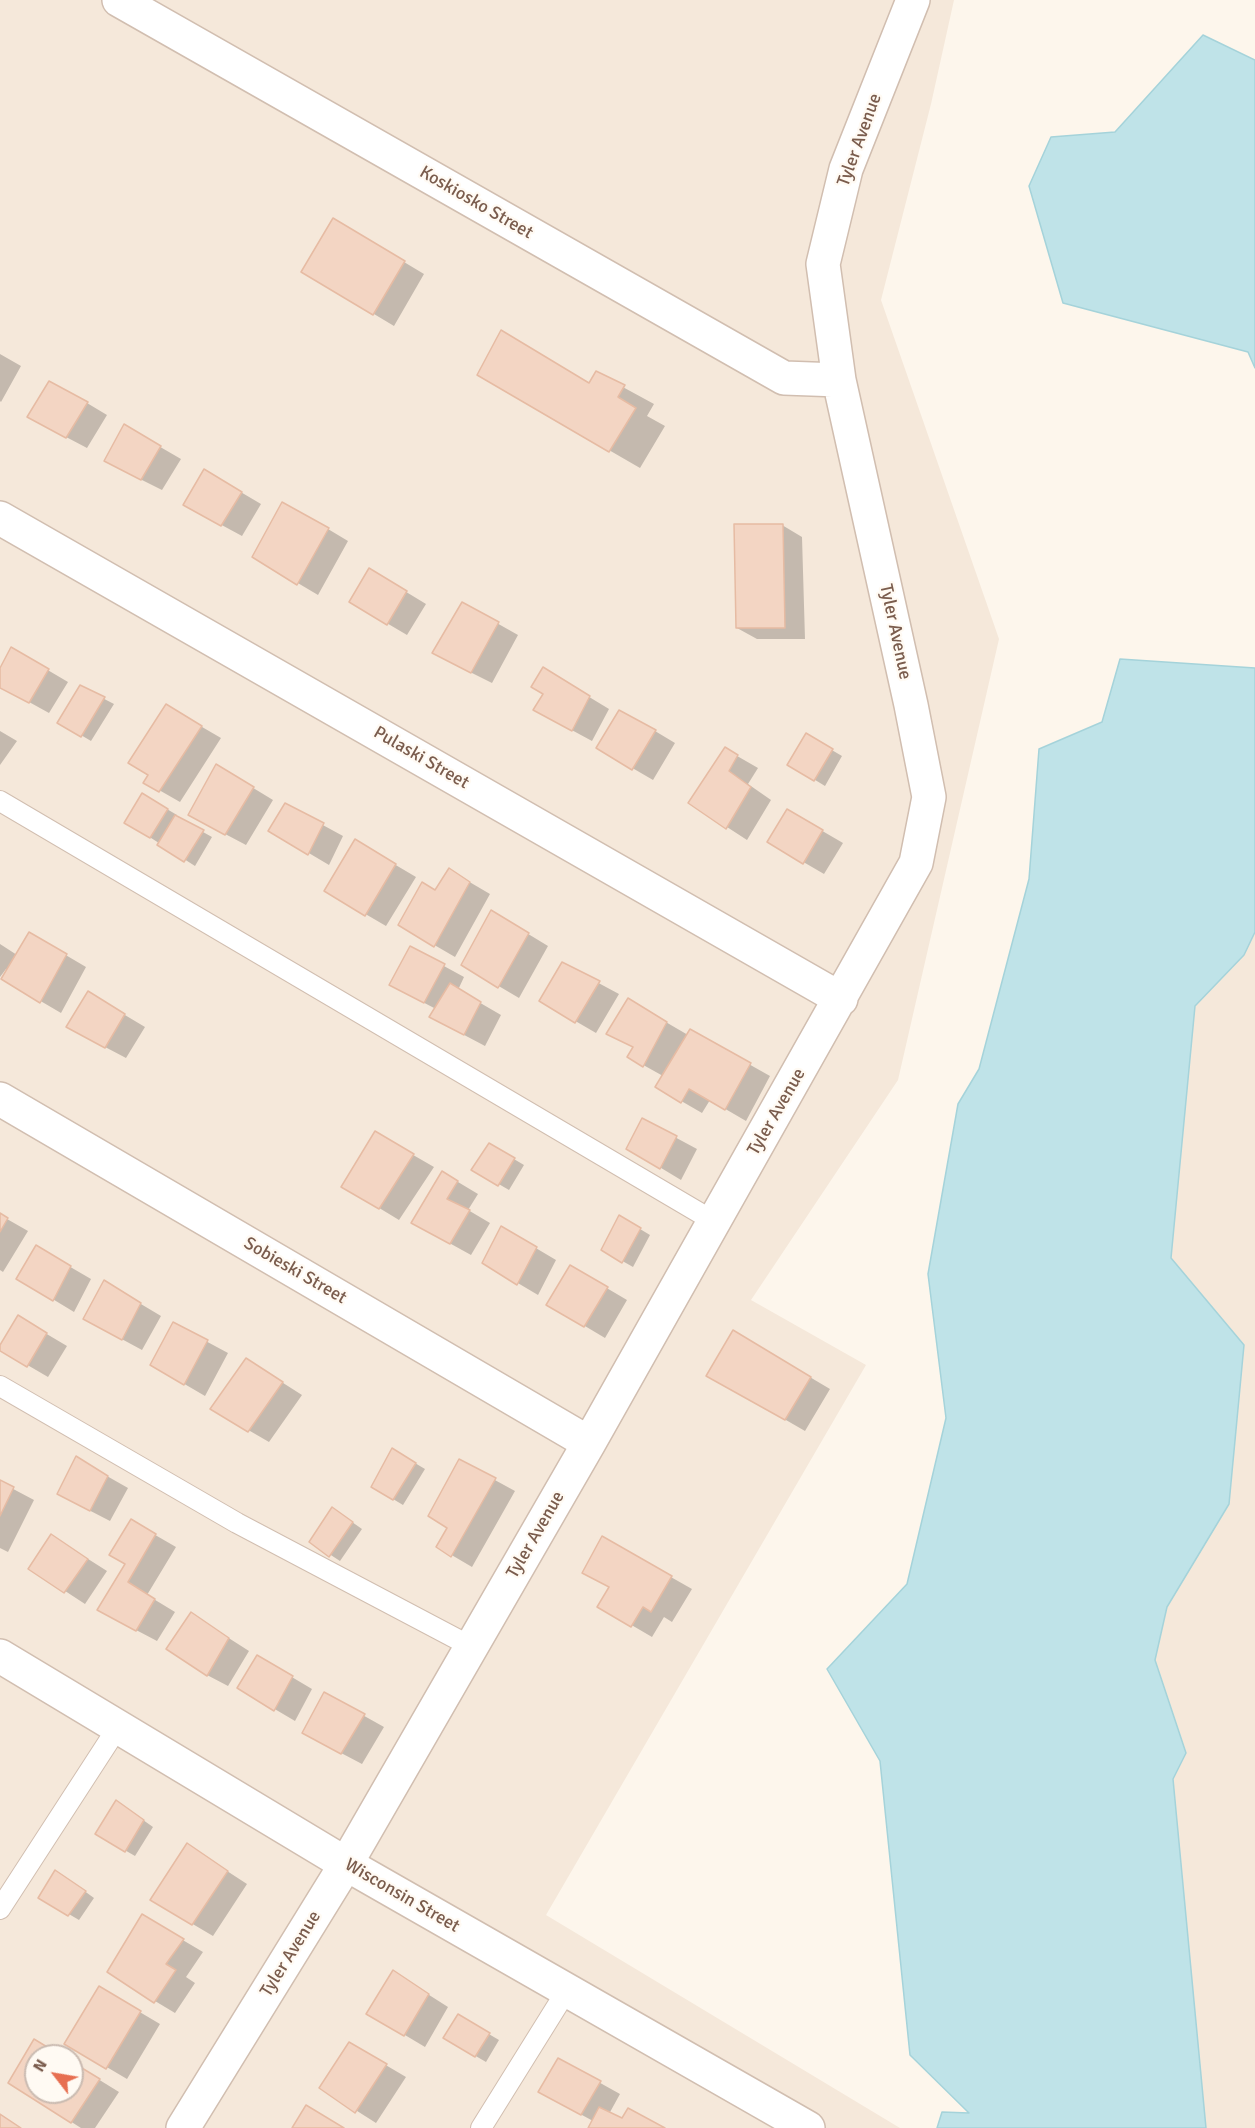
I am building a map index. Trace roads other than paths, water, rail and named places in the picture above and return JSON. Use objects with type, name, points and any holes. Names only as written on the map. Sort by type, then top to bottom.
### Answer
[{"type":"street","name":"Koskiosko Street","points":[[119,0],[784,378],[839,380]]},
{"type":"street","name":"Tyler Avenue","points":[[183,2128],[346,1864],[472,1647],[715,1222],[916,863],[929,797],[911,705],[839,380],[823,264],[846,169],[913,0]]},
{"type":"street","name":"Pulaski Street","points":[[0,518],[841,999]]},
{"type":"street","name":"Sobieski Street","points":[[0,1099],[589,1443]]},
{"type":"street","name":"Wisconsin Street","points":[[0,1656],[346,1864],[808,2128]]},
{"type":"lane","points":[[0,801],[715,1222]]},
{"type":"lane","points":[[0,1386],[237,1522],[472,1647]]},
{"type":"lane","points":[[0,1910],[118,1727]]},
{"type":"lane","points":[[481,2128],[567,1990]]},
{"type":"water","points":[[1203,35],[1255,60],[1255,368],[1248,352],[1063,303],[1029,186],[1051,137],[1115,132]]},
{"type":"water","points":[[1120,659],[1255,668],[1255,932],[1244,955],[1195,1006],[1171,1258],[1244,1345],[1229,1504],[1167,1607],[1155,1660],[1186,1753],[1173,1779],[1206,2128],[937,2128],[942,2112],[969,2113],[910,2055],[880,1761],[827,1669],[907,1584],[946,1418],[928,1274],[958,1104],[979,1069],[1029,879],[1039,749],[1102,722]]}]
